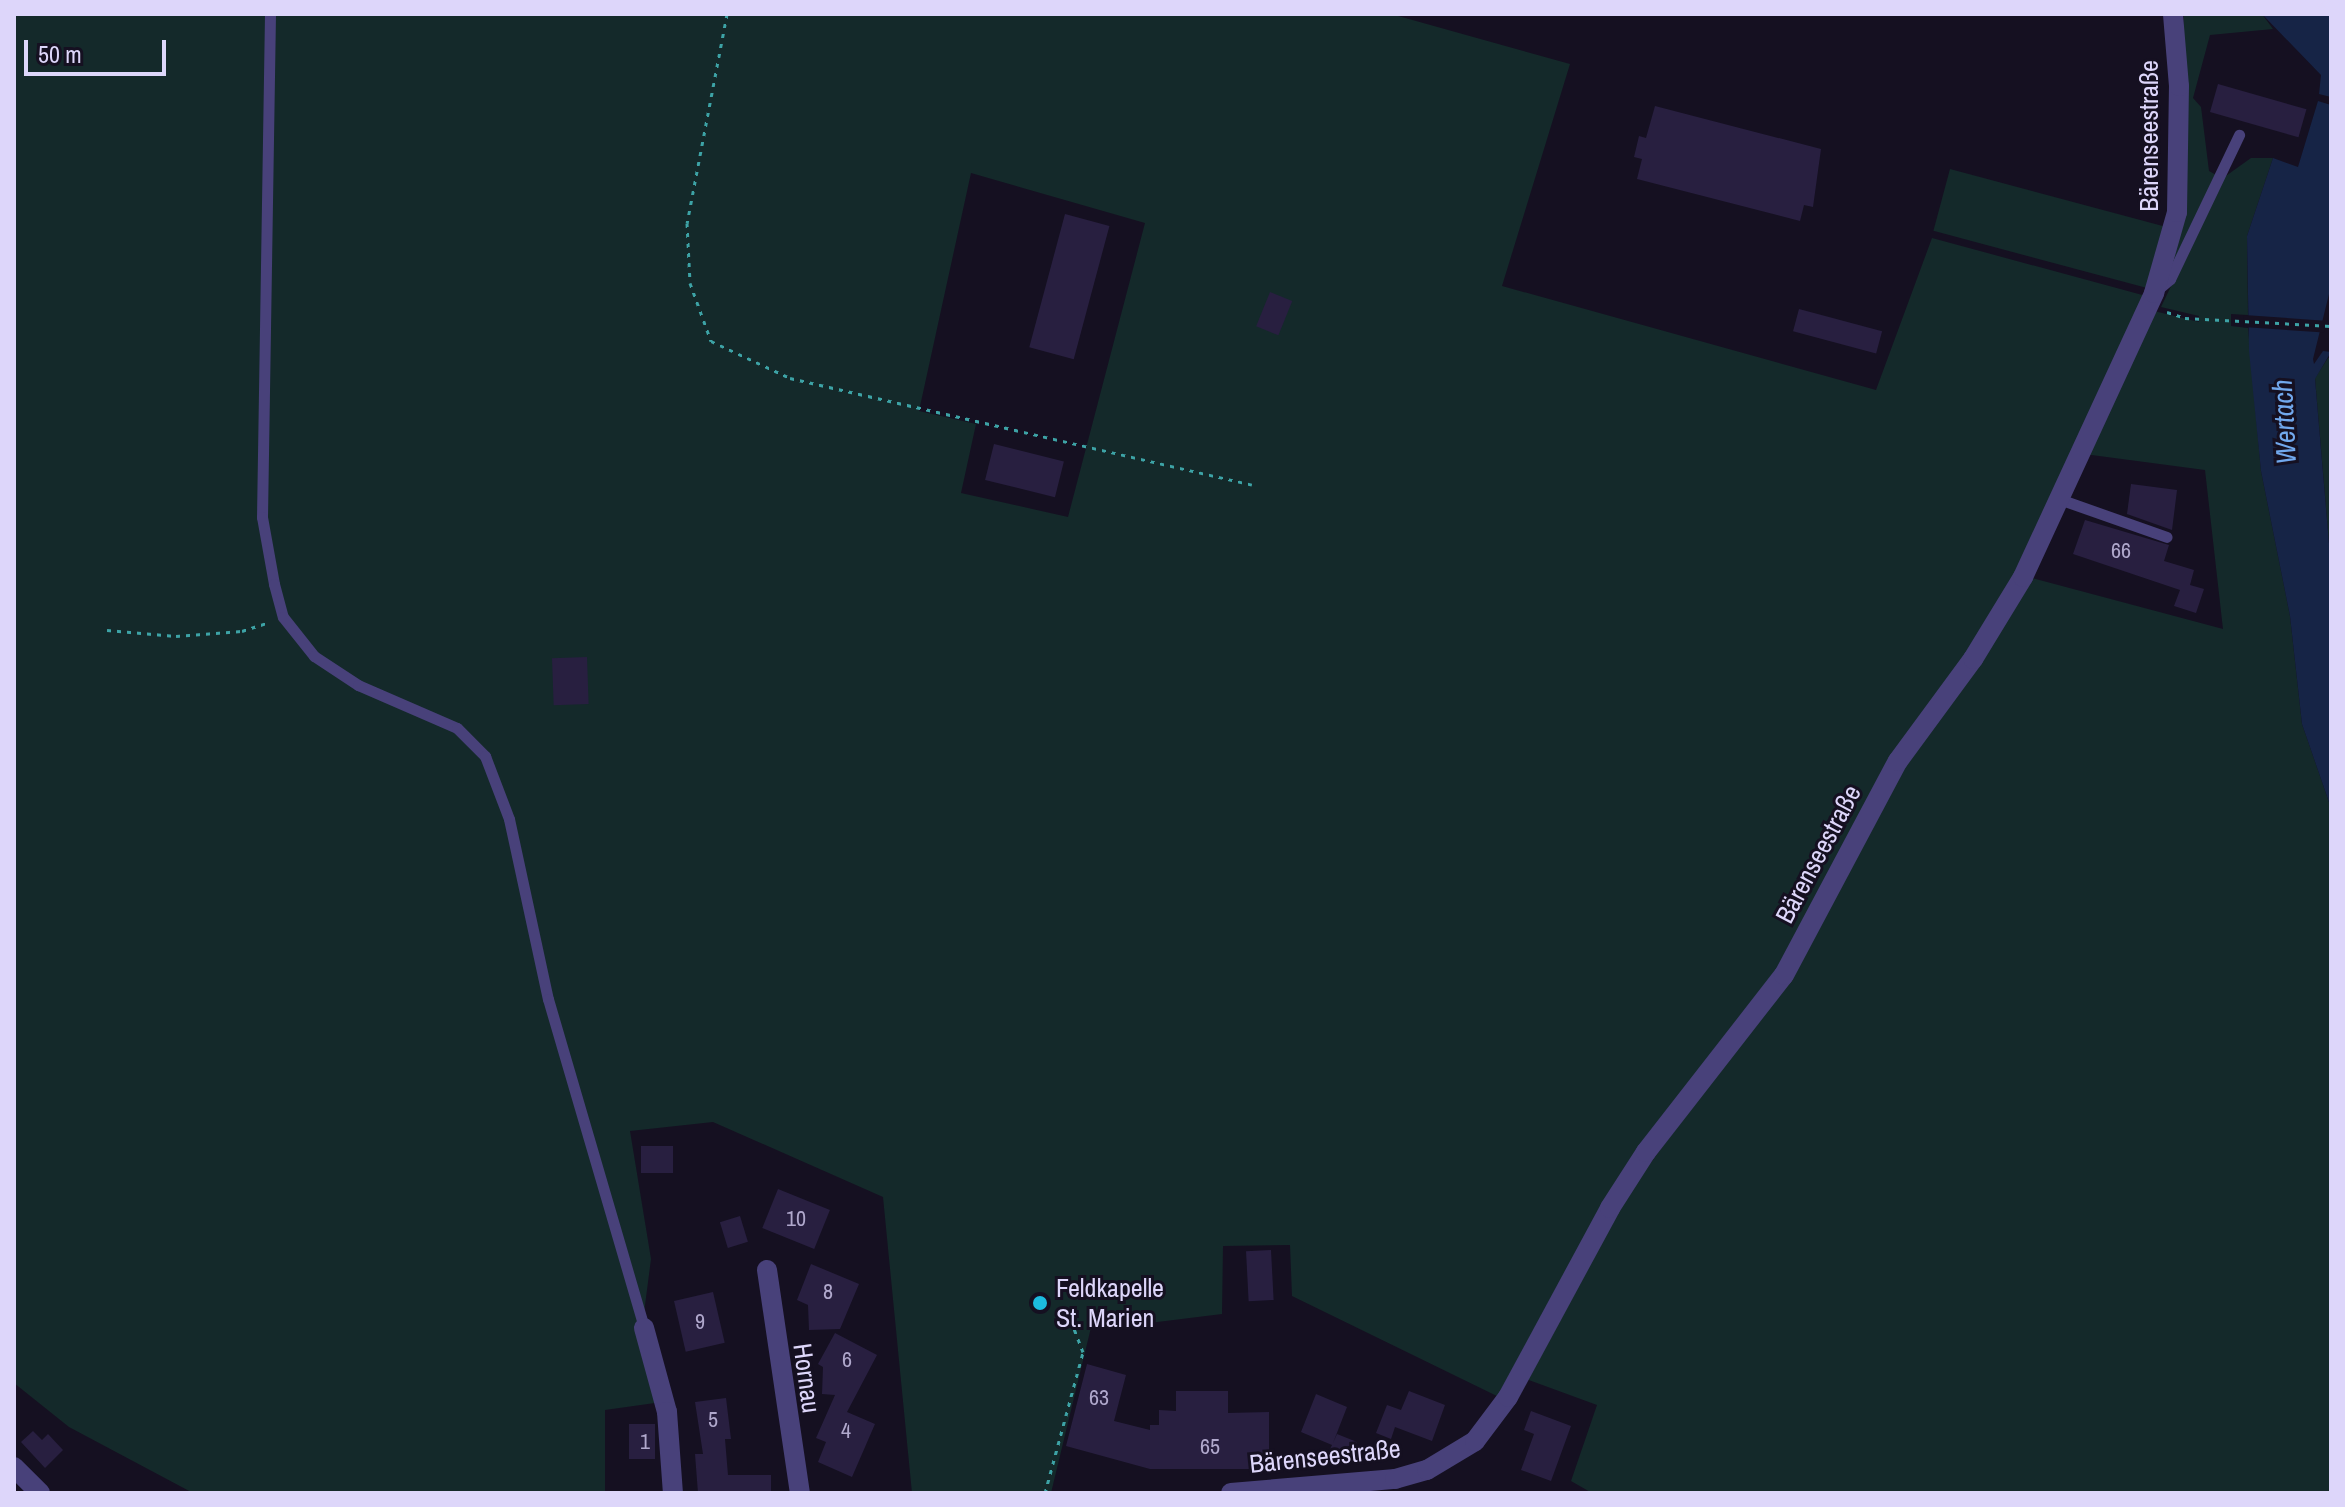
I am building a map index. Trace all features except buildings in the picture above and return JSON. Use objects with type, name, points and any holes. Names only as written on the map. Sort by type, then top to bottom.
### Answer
[{"type":"street","name":"Bärenseestraße","points":[[1231,1493],[1395,1479],[1427,1470],[1475,1441],[1494,1420],[1610,1208],[1646,1152],[1784,975],[1898,761],[1982,645],[2023,577],[2151,299],[2177,212],[2179,86],[2173,14]]},
{"type":"street","name":"Hornau","points":[[767,1270],[800,1493]]},
{"type":"street","points":[[644,1328],[667,1412],[673,1493]]},
{"type":"street","points":[[14,1467],[40,1493]]},
{"type":"lane","points":[[270,14],[262,517],[283,617],[314,656],[358,685],[457,728],[485,756],[509,819],[548,999],[644,1328]]},
{"type":"lane","points":[[2151,299],[2170,279],[2239,135]]},
{"type":"lane","points":[[2059,499],[2167,537]]},
{"type":"path","points":[[727,14],[687,223],[690,283],[711,341],[790,378],[1252,485]]},
{"type":"path","points":[[2151,299],[2185,318],[2331,326]]},
{"type":"path","points":[[107,630],[176,636],[229,632],[283,617]]},
{"type":"path","points":[[1045,1493],[1083,1352],[1073,1326],[1058,1316]]},
{"type":"green space","points":[[14,14],[1391,14],[1570,64],[1502,286],[1876,390],[1932,238],[2146,296],[2015,573],[1779,972],[1643,1151],[1503,1399],[1292,1296],[1290,1245],[1223,1246],[1222,1314],[1133,1325],[1094,1315],[1051,1493],[912,1493],[883,1197],[713,1122],[630,1131],[651,1259],[644,1313],[662,1402],[605,1410],[605,1493],[193,1493],[69,1427],[14,1383]],"holes":[[[971,173],[1145,223],[1068,517],[961,493],[976,424],[919,411]]]},
{"type":"green space","points":[[2184,14],[2262,14],[2273,29],[2210,35],[2193,98],[2201,107],[2209,171],[2218,176],[2173,266]]},
{"type":"green space","points":[[2251,158],[2273,158],[2247,236],[2248,315],[2231,314],[2231,326],[2248,328],[2261,471],[2290,616],[2302,724],[2331,808],[2331,1493],[1592,1493],[1571,1481],[1597,1405],[1523,1378],[1615,1210],[1737,1048],[1901,767],[2028,577],[2223,629],[2205,470],[2084,454],[2150,310],[2199,322],[2199,316],[2161,307],[2223,178]]},
{"type":"green space","points":[[1950,169],[2168,227],[2152,289],[1933,231]]},
{"type":"green space","points":[[2331,358],[2331,567],[2315,378]]},
{"type":"water","points":[[2262,14],[2331,14],[2331,97],[2319,94],[2321,75]]},
{"type":"water","name":"Wertach","points":[[2318,101],[2331,105],[2331,286],[2313,359],[2314,364],[2323,351],[2331,352],[2315,379],[2331,567],[2331,808],[2302,724],[2290,616],[2261,471],[2249,351],[2247,236],[2273,158],[2298,167]]},
{"type":"pier","points":[[2244,315],[2325,321],[2324,333],[2243,327]]},
{"type":"place","name":"Feldkapelle St. Marien","points":[[1040,1303]]}]
